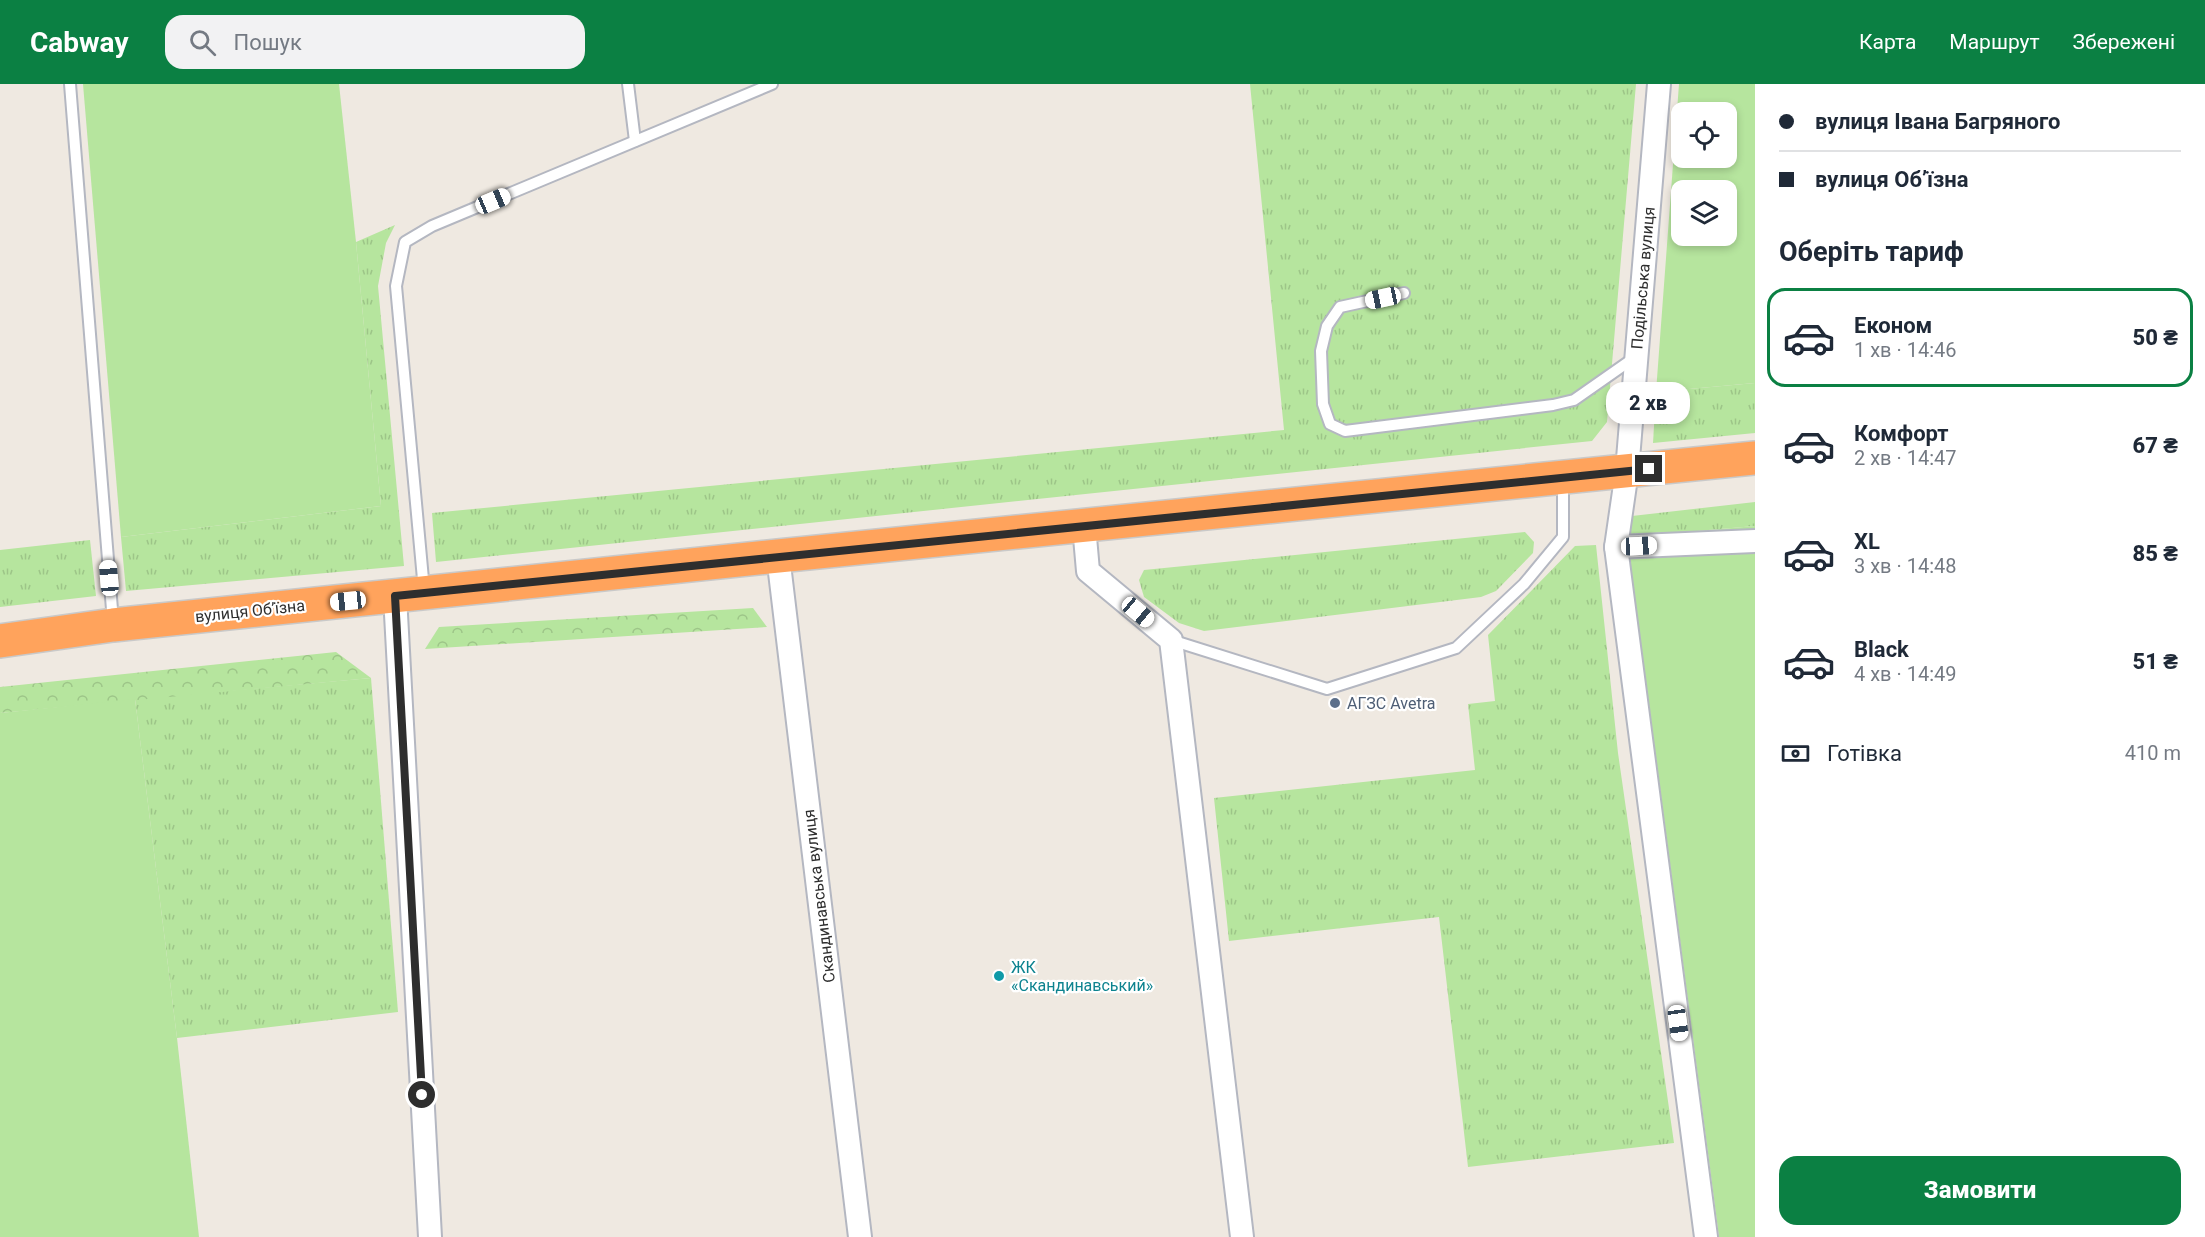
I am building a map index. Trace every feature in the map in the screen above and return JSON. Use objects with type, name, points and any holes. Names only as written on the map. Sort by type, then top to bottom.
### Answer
[{"type":"highway","name":"вулиця Об’їзна","points":[[0,641],[113,625],[410,594],[1755,458]]},
{"type":"street","name":"Подільська вулиця","points":[[1659,84],[1627,471],[1616,548],[1706,1237]]},
{"type":"street","points":[[1084,526],[1088,571],[1171,640],[1242,1237]]},
{"type":"street","points":[[1616,548],[1755,541]]},
{"type":"street","name":"Скандинавська вулиця","points":[[778,556],[860,1237]]},
{"type":"street","points":[[410,594],[430,1237]]},
{"type":"lane","points":[[70,84],[113,625]]},
{"type":"lane","points":[[628,84],[635,141]]},
{"type":"lane","points":[[410,594],[396,286],[405,243],[432,226],[772,84]]},
{"type":"lane","points":[[1404,293],[1340,307],[1327,327],[1321,351],[1323,404],[1330,424],[1345,431],[1553,405],[1574,400],[1636,356]]},
{"type":"lane","points":[[1171,640],[1327,689],[1456,648],[1524,584],[1563,537],[1563,477]]},
{"type":"green space","points":[[83,84],[339,84],[381,506],[121,537]]},
{"type":"green space","points":[[1250,84],[1636,84],[1607,422],[1592,441],[436,562],[432,513],[1284,430]]},
{"type":"green space","points":[[1679,84],[1755,84],[1755,383],[1656,392],[1671,191],[1671,246],[1737,246],[1737,180],[1672,180],[1673,168],[1737,168],[1737,102],[1678,102]]},
{"type":"green space","points":[[395,225],[386,243],[378,286],[404,566],[126,591],[121,537],[381,506],[356,242]]},
{"type":"green space","points":[[1755,383],[1755,433],[1653,443],[1656,392]]},
{"type":"green space","points":[[1755,502],[1755,526],[1627,537],[1632,516]]},
{"type":"green space","points":[[1755,526],[1755,1237],[1719,1237],[1627,537]]},
{"type":"green space","points":[[1525,532],[1534,542],[1533,553],[1496,591],[1481,597],[1204,631],[1179,623],[1144,597],[1139,580],[1144,570]]},
{"type":"green space","points":[[90,540],[96,596],[0,607],[0,550]]},
{"type":"green space","points":[[1596,545],[1618,753],[1674,1143],[1468,1167],[1439,917],[1229,941],[1214,798],[1475,770],[1468,704],[1495,701],[1488,635],[1575,546]]},
{"type":"green space","points":[[753,608],[767,627],[425,649],[439,627]]},
{"type":"green space","points":[[336,652],[371,678],[0,713],[0,687]]},
{"type":"green space","points":[[371,678],[398,1012],[177,1038],[135,699]]},
{"type":"green space","points":[[135,699],[199,1237],[0,1237],[0,713]]},
{"type":"place","name":"АГЗС Avetra","points":[[1335,703]]},
{"type":"place","name":"ЖК «Скандинавський»","points":[[999,976]]},
{"type":"route","points":[[422,1095],[395,596],[1649,469]]}]
